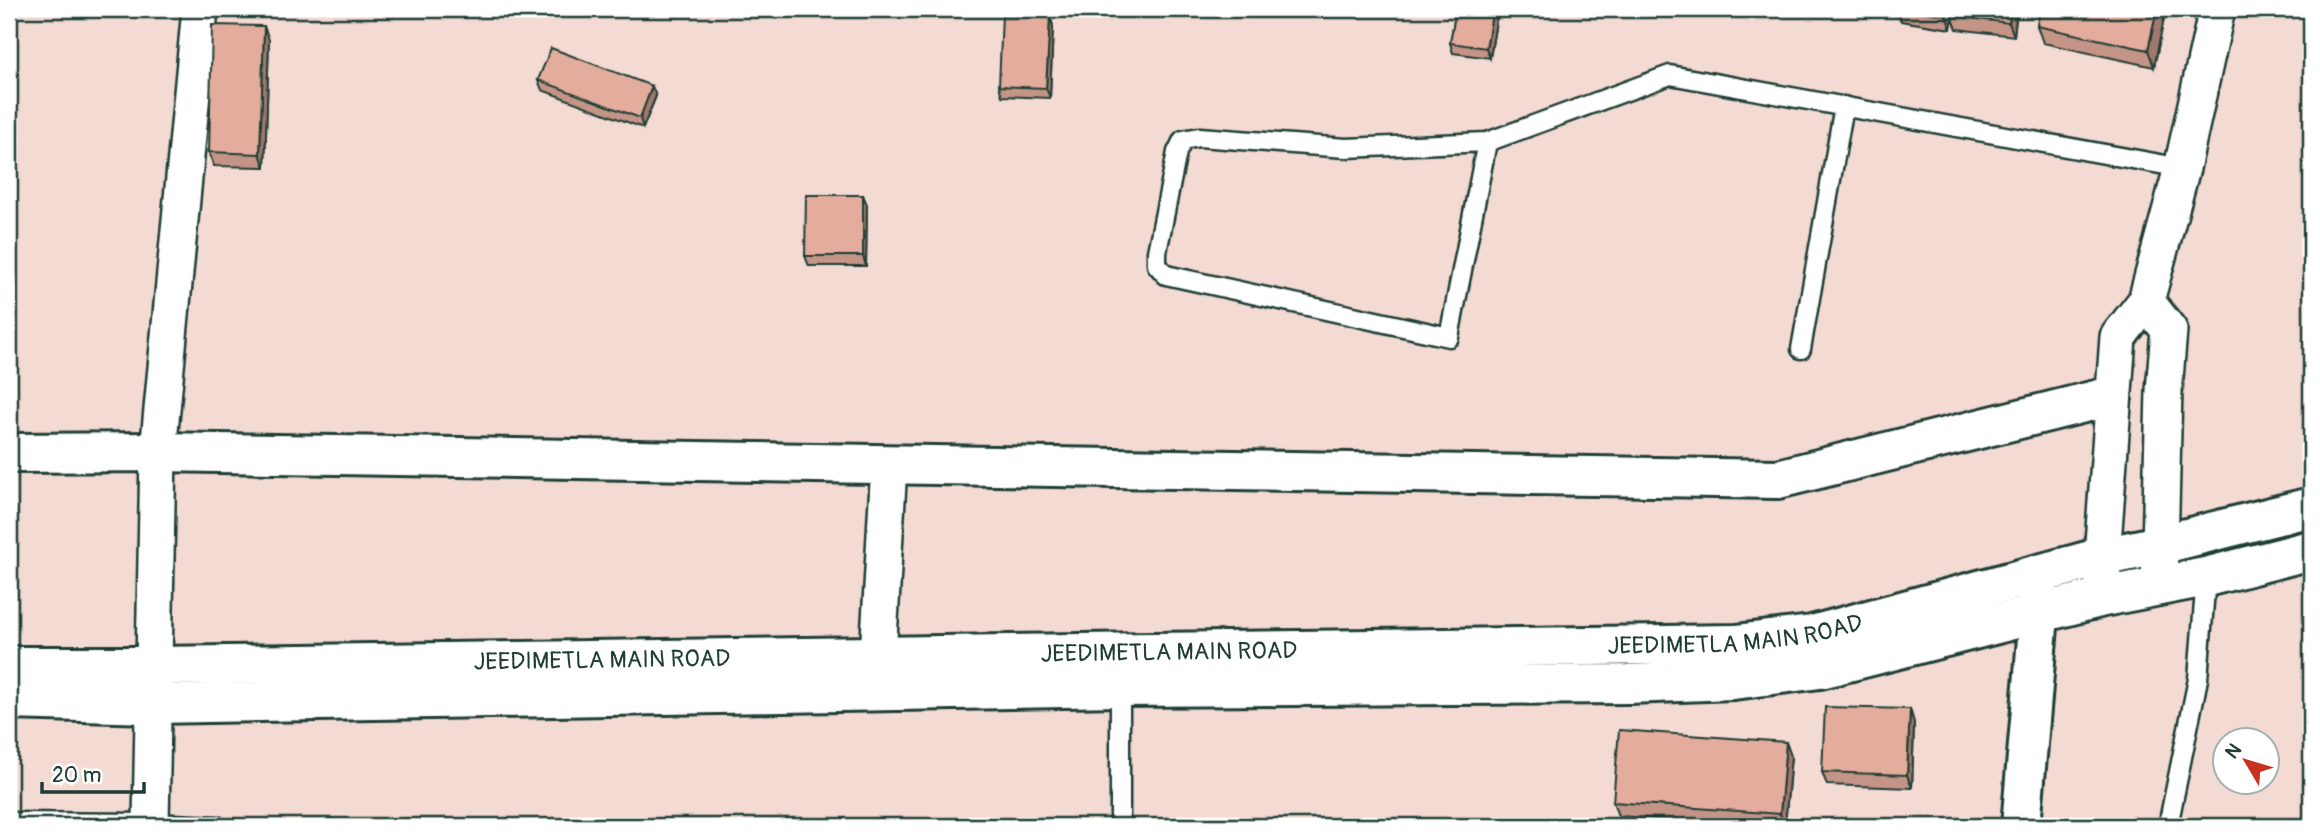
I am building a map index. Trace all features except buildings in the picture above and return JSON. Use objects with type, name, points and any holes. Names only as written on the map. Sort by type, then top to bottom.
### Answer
[{"type":"main road","points":[[9,453],[158,452],[1778,479],[2112,396]]},
{"type":"main road","name":"JEEDIMETLA MAIN ROAD","points":[[9,666],[1736,644],[1812,635],[2102,557],[2311,507]]},
{"type":"main road","name":"JEEDIMETLA MAIN ROAD","points":[[9,700],[153,704],[1120,687],[1614,684],[1733,680],[1820,669],[2103,597],[2206,578],[2311,550]]},
{"type":"main road","points":[[2021,826],[2039,615],[2036,575]]},
{"type":"street","points":[[151,823],[158,452],[200,9]]},
{"type":"street","points":[[2103,597],[2102,557],[2118,337],[2146,301],[2182,168],[2217,9]]},
{"type":"street","points":[[2146,301],[2169,330],[2164,391],[2159,587]]},
{"type":"street","points":[[878,656],[889,465]]},
{"type":"lane","points":[[1487,142],[1449,337],[1166,275],[1157,265],[1177,152],[1183,140],[1199,137],[1346,148],[1487,142],[1670,75],[2182,168]]},
{"type":"lane","points":[[1801,349],[1844,106]]},
{"type":"lane","points":[[2168,826],[2198,679],[2206,578]]},
{"type":"lane","points":[[1120,687],[1120,826]]},
{"type":"lane","points":[[9,822],[217,826]]},
{"type":"shaded area","points":[[9,9],[2311,9],[2311,826],[9,826]]}]
